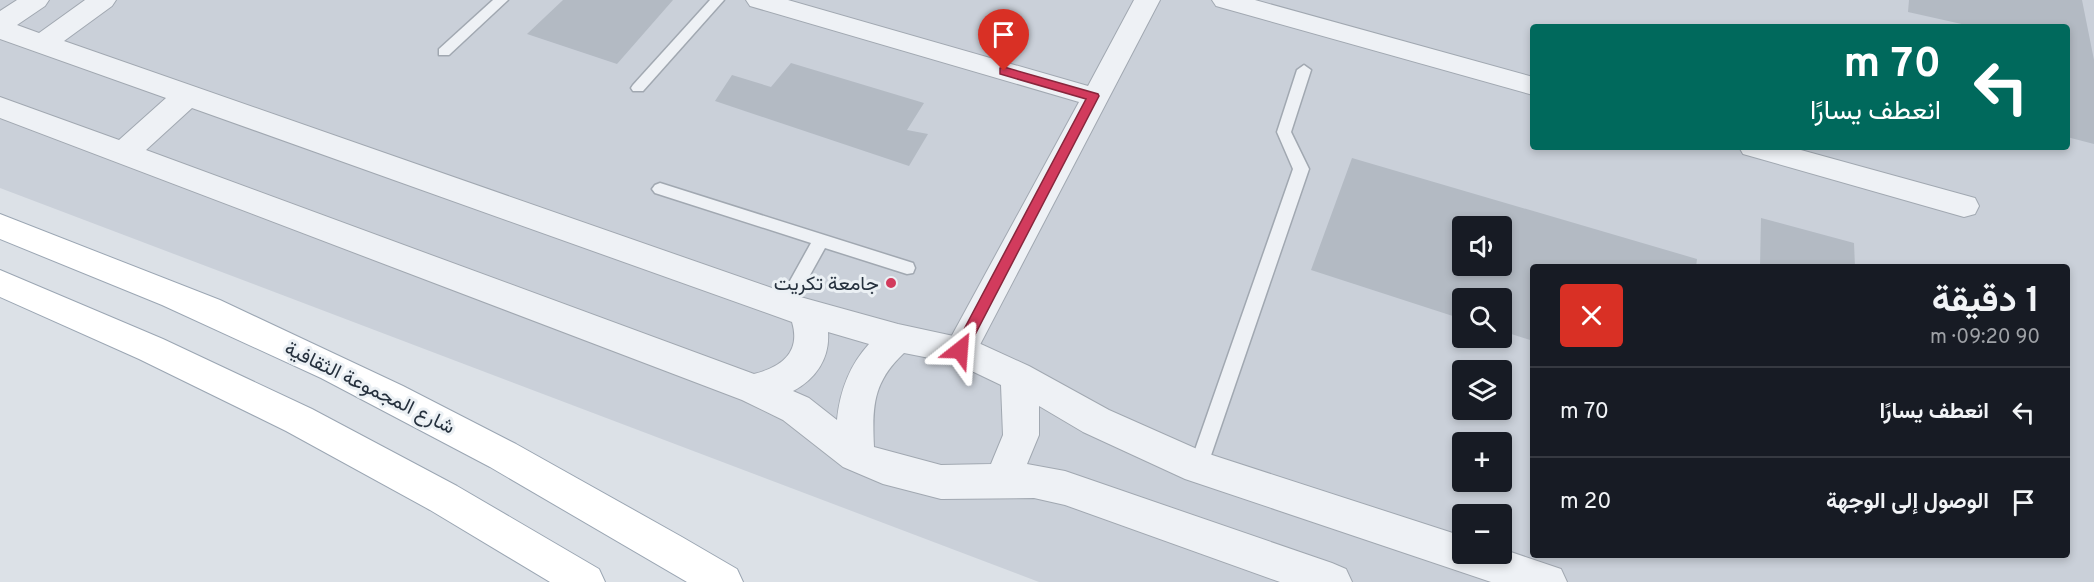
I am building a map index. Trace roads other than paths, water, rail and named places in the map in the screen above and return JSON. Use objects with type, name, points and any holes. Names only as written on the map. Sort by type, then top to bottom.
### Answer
[{"type":"main road","name":"شارع المجموعة الثقافية","points":[[0,226],[191,302],[361,381],[544,477],[723,582]]},
{"type":"main road","points":[[0,283],[170,356],[273,407],[462,508],[585,582]]},
{"type":"street","points":[[0,24],[36,0]]},
{"type":"street","points":[[43,42],[103,0]]},
{"type":"street","points":[[759,0],[1094,96]]},
{"type":"street","points":[[960,350],[1147,0]]},
{"type":"street","points":[[1226,0],[1530,85]]},
{"type":"street","points":[[0,29],[43,42],[187,96],[795,309],[898,338],[960,350],[1017,376],[1096,421],[1198,467],[1547,582]]},
{"type":"street","points":[[124,153],[187,96]]},
{"type":"street","points":[[0,107],[754,389],[796,409],[856,456],[910,477],[941,482],[1034,481],[1065,488],[1332,582]]},
{"type":"street","points":[[1764,150],[1964,206]]},
{"type":"street","points":[[754,389],[784,380],[807,360],[814,336],[795,309]]},
{"type":"street","points":[[856,456],[854,408],[858,388],[867,368],[898,338]]},
{"type":"street","points":[[1002,480],[1021,435],[1022,406],[1017,376]]},
{"type":"lane","points":[[444,52],[501,0]]},
{"type":"lane","points":[[638,88],[717,0]]},
{"type":"lane","points":[[1198,467],[1301,170],[1296,152],[1284,132],[1304,70]]},
{"type":"lane","points":[[660,189],[907,268]]},
{"type":"lane","points":[[795,309],[821,240]]},
{"type":"place","name":"جامعة تكريت","points":[[891,283]]}]
